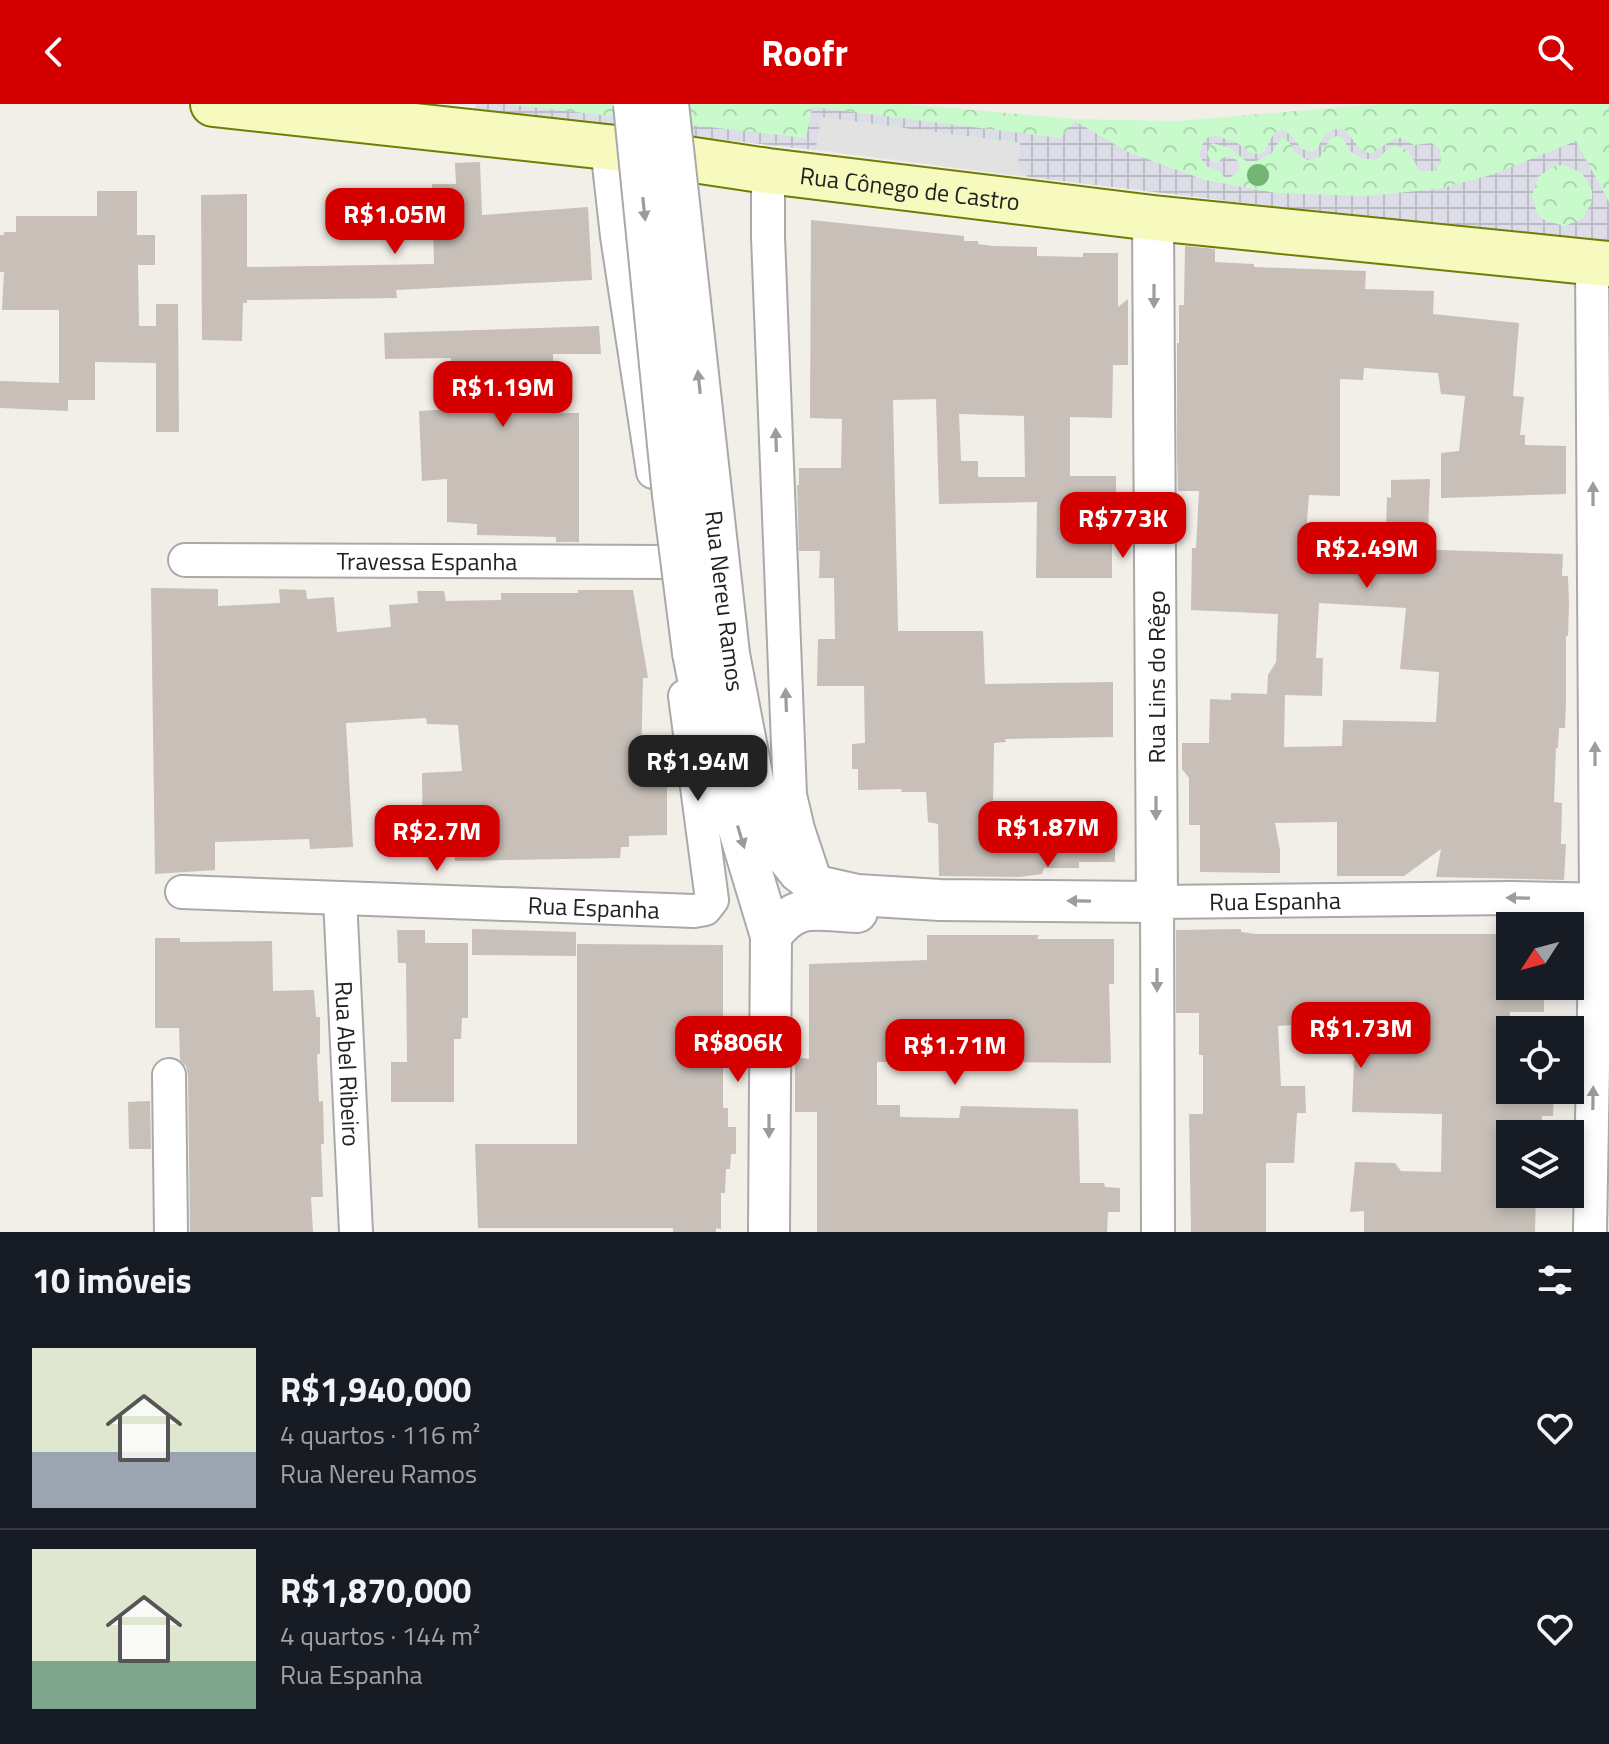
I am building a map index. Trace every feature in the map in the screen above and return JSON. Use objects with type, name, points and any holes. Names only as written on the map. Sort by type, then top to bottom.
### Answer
[{"type":"main road","name":"Rua Cônego de Castro","points":[[213,104],[607,147],[768,171],[1153,218],[1601,263]]},
{"type":"street","name":"Rua Nereu Ramos","points":[[634,104],[672,480],[711,654],[757,801],[780,848],[799,872],[817,886]]},
{"type":"street","name":"Rua Nereu Ramos","points":[[668,104],[711,654],[707,724],[771,936],[769,1232]]},
{"type":"street","points":[[607,147],[617,236],[667,562]]},
{"type":"street","name":"Rua Nereu Ramos","points":[[768,171],[790,795],[817,886]]},
{"type":"street","name":"Rua Lins do Rêgo","points":[[1153,218],[1158,1232]]},
{"type":"street","points":[[1590,1232],[1602,900],[1601,263]]},
{"type":"street","name":"Travessa Espanha","points":[[185,560],[667,562]]},
{"type":"street","name":"Rua Espanha","points":[[182,892],[705,909],[712,900],[667,562]]},
{"type":"street","name":"Rua Espanha","points":[[817,886],[857,895],[940,900],[1602,900]]},
{"type":"street","name":"Rua Abel Ribeiro","points":[[340,898],[356,1232]]},
{"type":"street","name":"Rua Espanha","points":[[771,936],[782,920],[798,910],[876,912],[940,900]]},
{"type":"street","points":[[169,1075],[171,1232]]},
{"type":"green space","points":[[476,104],[906,104],[1076,119],[1177,121],[1378,104],[1609,104],[1609,246],[1028,177],[1018,166],[821,117],[816,150],[474,113]]},
{"type":"shaded area","points":[[476,104],[504,104],[806,138],[812,107],[1061,138],[1075,121],[1128,152],[1205,180],[1276,193],[1366,196],[1438,189],[1491,175],[1576,141],[1609,202],[1609,246],[1028,177],[1018,166],[1020,143],[821,117],[816,150],[474,113]],"holes":[[[1564,165],[1582,173],[1592,191],[1592,201],[1583,218],[1565,226],[1546,221],[1538,215],[1532,196],[1538,177],[1554,166]]]},
{"type":"shaded area","points":[[821,117],[1021,144],[1018,166],[1028,177],[816,150]]},
{"type":"shaded area","points":[[1333,129],[1345,130],[1360,149],[1371,154],[1394,139],[1401,138],[1414,145],[1432,143],[1440,149],[1441,163],[1434,171],[1420,171],[1408,151],[1399,146],[1390,147],[1378,159],[1363,159],[1350,151],[1343,138],[1337,136],[1329,140],[1320,157],[1307,160],[1282,137],[1271,154],[1256,161],[1246,161],[1230,148],[1212,143],[1207,153],[1211,162],[1231,156],[1239,162],[1239,170],[1231,177],[1224,177],[1219,171],[1206,166],[1199,155],[1204,140],[1213,135],[1236,142],[1250,153],[1260,154],[1265,151],[1274,133],[1282,130],[1292,136],[1302,149],[1312,152]]},
{"type":"building","points":[[480,162],[482,215],[588,207],[592,280],[396,290],[397,298],[247,300],[243,303],[242,341],[202,340],[201,195],[247,194],[247,267],[434,264],[432,184],[456,184],[455,163]]},
{"type":"building","points":[[97,191],[137,191],[137,235],[155,235],[155,265],[138,265],[139,326],[156,326],[156,304],[178,304],[179,432],[156,432],[156,363],[95,362],[95,400],[68,400],[68,411],[0,408],[0,381],[59,383],[59,310],[2,310],[4,272],[0,272],[0,235],[16,232],[16,216],[97,216]]},
{"type":"building","points":[[811,220],[964,236],[964,241],[978,241],[978,244],[992,246],[1037,247],[1037,256],[1083,257],[1083,253],[1118,253],[1118,307],[1128,299],[1128,365],[1113,365],[1112,418],[1070,417],[1070,476],[1116,476],[1116,501],[1112,501],[1112,578],[1036,578],[1037,502],[939,504],[936,399],[893,400],[898,631],[983,631],[985,684],[1113,682],[1113,737],[1005,739],[1006,742],[994,743],[993,806],[1022,805],[1022,812],[1046,810],[1046,820],[1115,821],[1115,862],[1079,862],[1079,868],[1044,868],[1042,874],[1020,877],[939,876],[938,824],[928,822],[926,792],[858,790],[858,769],[852,769],[852,744],[865,743],[864,686],[817,686],[818,639],[835,639],[834,578],[819,578],[820,551],[799,551],[799,468],[841,468],[842,419],[810,418]],"holes":[[[959,414],[1024,416],[1025,477],[978,477],[978,461],[961,461]]]},
{"type":"building","points":[[1185,246],[1215,249],[1215,262],[1254,264],[1254,267],[1366,271],[1365,289],[1434,291],[1433,314],[1519,323],[1513,396],[1524,397],[1520,435],[1525,435],[1525,445],[1566,446],[1566,494],[1441,498],[1441,453],[1459,451],[1465,396],[1441,394],[1438,373],[1364,368],[1363,380],[1340,379],[1340,496],[1309,495],[1303,572],[1365,569],[1365,526],[1386,526],[1391,480],[1430,479],[1428,534],[1407,549],[1563,554],[1562,576],[1568,576],[1569,604],[1566,702],[1565,728],[1559,728],[1556,748],[1554,802],[1562,803],[1561,844],[1566,844],[1564,880],[1436,877],[1441,849],[1404,876],[1337,876],[1337,822],[1275,823],[1280,873],[1200,872],[1200,825],[1189,825],[1189,778],[1182,769],[1182,743],[1209,743],[1210,699],[1231,700],[1231,693],[1267,694],[1268,675],[1276,662],[1278,614],[1191,610],[1192,548],[1196,548],[1199,491],[1178,491],[1177,343],[1179,305],[1184,305]],"holes":[[[1319,603],[1406,608],[1400,669],[1439,672],[1436,722],[1343,720],[1342,746],[1284,747],[1285,695],[1322,696],[1323,658],[1316,658]]]},
{"type":"building","points":[[599,326],[601,354],[553,354],[554,413],[579,413],[579,542],[556,542],[556,537],[477,535],[477,524],[447,522],[447,479],[422,481],[419,411],[454,409],[451,358],[385,359],[384,333]]},
{"type":"building","points":[[151,588],[218,589],[218,606],[280,603],[279,589],[306,590],[307,599],[334,597],[337,632],[391,627],[389,605],[418,603],[417,591],[444,591],[446,601],[501,600],[501,593],[633,590],[648,678],[643,678],[641,760],[667,760],[667,835],[629,836],[629,847],[621,847],[620,858],[455,861],[454,849],[423,849],[422,773],[462,771],[458,725],[427,724],[426,718],[346,723],[353,847],[310,849],[309,839],[215,842],[215,870],[155,874]]},
{"type":"building","points":[[472,929],[576,932],[576,956],[472,955]]},
{"type":"building","points":[[1241,929],[1241,932],[1256,934],[1496,934],[1496,1000],[1544,1000],[1544,1012],[1510,1012],[1510,1016],[1496,1016],[1496,1104],[1553,1104],[1553,1116],[1542,1116],[1542,1120],[1496,1120],[1496,1208],[1536,1208],[1535,1232],[1364,1232],[1364,1211],[1350,1212],[1355,1162],[1395,1163],[1401,1171],[1441,1172],[1442,1114],[1352,1112],[1354,1060],[1368,1060],[1371,1014],[1291,1013],[1291,1025],[1278,1026],[1281,1086],[1305,1086],[1306,1113],[1297,1113],[1294,1163],[1266,1163],[1266,1232],[1191,1232],[1189,1114],[1203,1114],[1203,1055],[1199,1055],[1199,1013],[1176,1013],[1176,930]]},
{"type":"building","points":[[397,930],[425,930],[425,943],[468,943],[468,1018],[462,1018],[461,1039],[454,1039],[454,1102],[391,1102],[391,1062],[407,1062],[406,963],[398,963]]},
{"type":"building","points":[[927,935],[1114,939],[1114,984],[1109,984],[1111,1063],[960,1062],[960,1058],[901,1054],[901,1062],[877,1062],[877,1105],[900,1105],[900,1117],[959,1118],[961,1106],[1078,1109],[1080,1183],[1104,1183],[1105,1187],[1120,1188],[1120,1212],[1108,1212],[1107,1232],[817,1232],[817,1112],[795,1112],[795,1057],[809,1059],[809,964],[927,960]]},
{"type":"building","points":[[155,938],[180,938],[180,942],[272,941],[273,991],[314,990],[316,1017],[320,1017],[320,1054],[317,1054],[324,1144],[321,1144],[323,1197],[311,1197],[313,1232],[190,1232],[188,1075],[186,1066],[180,1060],[179,1028],[155,1028]]},
{"type":"building","points":[[577,944],[723,945],[723,1108],[728,1108],[728,1127],[736,1127],[736,1154],[731,1154],[730,1169],[726,1169],[725,1193],[721,1193],[721,1229],[716,1228],[716,1232],[673,1232],[673,1228],[478,1228],[475,1144],[577,1144]]},
{"type":"building","points":[[150,1101],[151,1149],[129,1149],[128,1102]]}]
